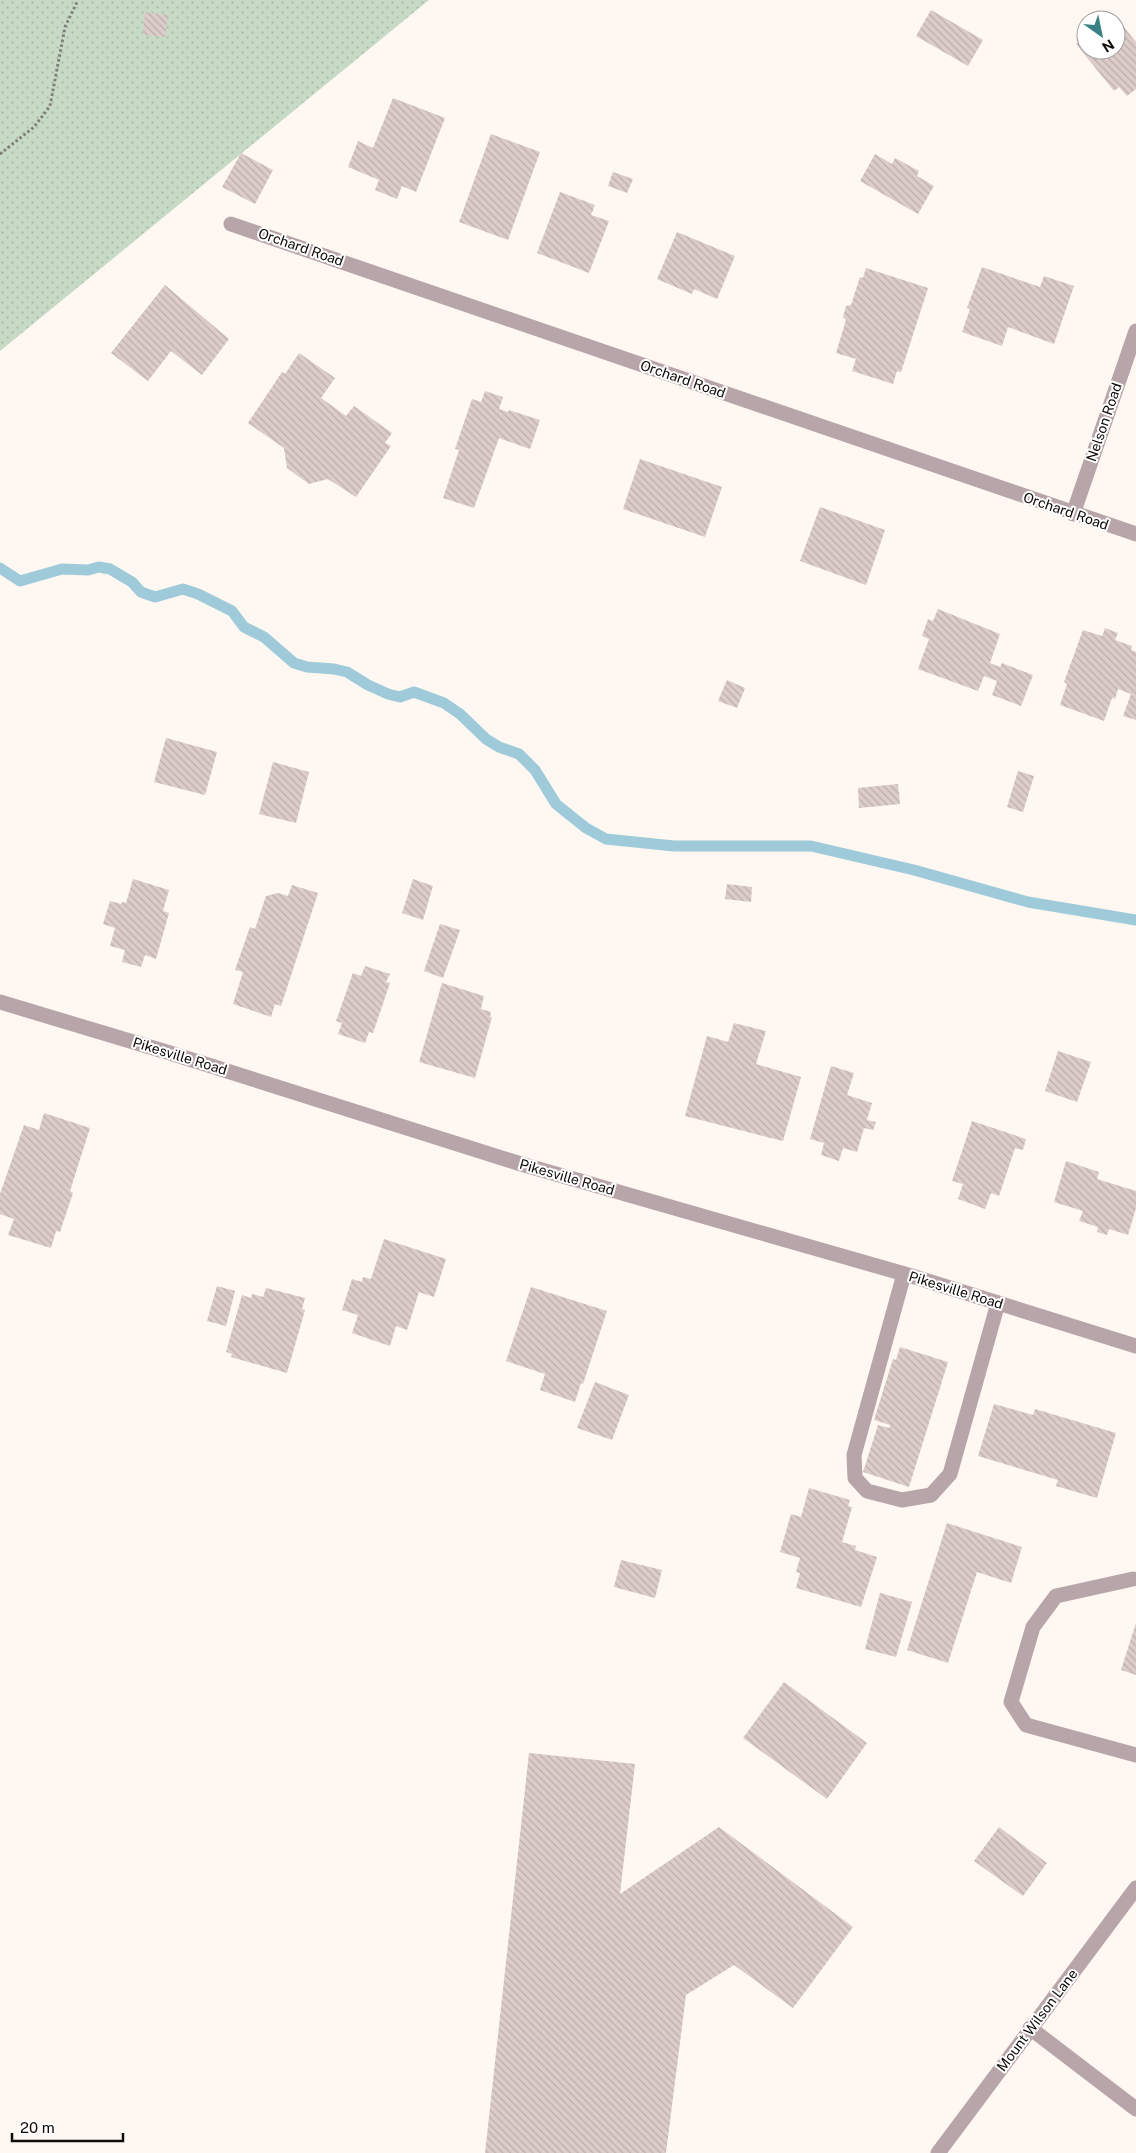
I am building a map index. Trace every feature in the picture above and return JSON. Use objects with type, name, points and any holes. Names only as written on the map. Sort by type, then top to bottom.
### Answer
[{"type":"street","name":"Orchard Road","points":[[231,224],[1136,534]]},
{"type":"street","name":"Nelson Road","points":[[1073,514],[1136,331]]},
{"type":"street","name":"Pikesville Road","points":[[0,1002],[170,1053],[521,1164],[904,1274],[1136,1346]]},
{"type":"street","points":[[904,1274],[854,1455],[855,1478],[867,1491],[902,1500],[931,1495],[950,1474],[998,1303]]},
{"type":"street","points":[[1135,1576],[1056,1596],[1033,1627],[1011,1702],[1026,1725],[1136,1755]]},
{"type":"street","name":"Mount Wilson Lane","points":[[938,2153],[1136,1888]]},
{"type":"street","points":[[1030,2028],[1136,2109]]},
{"type":"path","points":[[0,154],[34,127],[50,106],[65,27],[78,0]]},
{"type":"green space","points":[[0,0],[429,0],[0,351]]},
{"type":"building","points":[[931,10],[983,40],[968,66],[916,36]]},
{"type":"building","points":[[145,12],[168,15],[165,37],[143,35]]},
{"type":"building","points":[[1126,30],[1136,42],[1136,89],[1127,96],[1119,87],[1114,91],[1089,60],[1126,60]]},
{"type":"building","points":[[393,98],[445,118],[416,192],[402,186],[397,199],[375,190],[379,180],[348,167],[358,141],[373,148]]},
{"type":"building","points":[[491,134],[540,152],[508,240],[459,222]]},
{"type":"building","points":[[241,153],[273,170],[255,204],[222,187]]},
{"type":"building","points":[[875,154],[892,164],[895,158],[919,171],[917,176],[934,186],[918,214],[860,181]]},
{"type":"building","points":[[613,172],[633,179],[627,193],[608,186]]},
{"type":"building","points":[[560,192],[595,205],[591,215],[609,221],[589,273],[537,253]]},
{"type":"building","points":[[677,232],[735,256],[717,299],[694,289],[692,294],[657,279]]},
{"type":"building","points":[[982,267],[1040,287],[1044,276],[1074,286],[1054,344],[1008,327],[1002,346],[962,332],[970,309],[967,308]]},
{"type":"building","points":[[866,268],[928,288],[901,372],[897,371],[893,384],[852,371],[856,359],[836,353],[846,320],[843,317],[846,306],[851,305],[860,277],[863,278]]},
{"type":"building","points":[[165,285],[229,339],[202,375],[171,351],[148,381],[111,353]]},
{"type":"building","points":[[299,353],[335,378],[321,398],[346,416],[354,406],[392,433],[385,443],[391,446],[356,497],[328,479],[309,484],[287,468],[284,448],[248,423],[282,372],[285,374]]},
{"type":"building","points":[[485,391],[503,397],[499,409],[508,412],[509,410],[540,420],[530,449],[499,438],[474,508],[443,498],[459,450],[455,449],[472,399],[481,402]]},
{"type":"building","points":[[640,459],[722,487],[705,537],[623,509]]},
{"type":"building","points":[[820,507],[885,530],[866,585],[800,561]]},
{"type":"building","points":[[938,609],[1000,634],[990,663],[1000,667],[1002,663],[1033,675],[1021,706],[992,695],[997,681],[984,676],[978,691],[918,669],[929,639],[922,636],[928,619],[933,621]]},
{"type":"building","points":[[1105,628],[1118,633],[1115,640],[1132,646],[1131,650],[1136,652],[1136,720],[1123,716],[1131,694],[1118,689],[1115,699],[1112,698],[1104,721],[1060,705],[1067,684],[1064,682],[1083,630],[1102,636]]},
{"type":"building","points":[[727,680],[745,688],[737,708],[718,701]]},
{"type":"building","points":[[166,738],[217,752],[205,795],[154,782]]},
{"type":"building","points":[[273,762],[309,772],[296,823],[259,814]]},
{"type":"building","points":[[1018,771],[1034,776],[1023,812],[1007,807]]},
{"type":"building","points":[[898,784],[900,804],[859,808],[858,788]]},
{"type":"building","points":[[133,879],[169,890],[163,911],[169,913],[156,959],[145,955],[141,967],[122,962],[125,950],[110,946],[115,928],[103,924],[110,901],[121,904],[122,902],[126,903]]},
{"type":"building","points":[[413,879],[433,886],[423,920],[402,913]]},
{"type":"building","points":[[727,884],[752,887],[751,902],[725,899]]},
{"type":"building","points":[[292,885],[318,893],[281,1006],[275,1004],[271,1017],[233,1004],[243,972],[235,970],[250,927],[255,929],[266,896],[278,893],[288,896]]},
{"type":"building","points":[[440,924],[460,930],[443,978],[424,971]]},
{"type":"building","points":[[365,966],[390,974],[386,982],[390,983],[373,1033],[369,1032],[365,1043],[338,1034],[342,1023],[336,1021],[353,973],[361,976]]},
{"type":"building","points":[[442,983],[484,996],[481,1009],[491,1012],[490,1017],[492,1017],[475,1078],[419,1062]]},
{"type":"building","points":[[734,1023],[766,1031],[756,1064],[801,1077],[783,1141],[685,1116],[707,1036],[728,1042]]},
{"type":"building","points":[[1058,1051],[1091,1062],[1077,1102],[1045,1091]]},
{"type":"building","points":[[831,1066],[854,1073],[847,1095],[872,1103],[867,1120],[876,1122],[873,1130],[864,1128],[857,1152],[843,1148],[839,1161],[821,1155],[824,1143],[810,1139]]},
{"type":"building","points":[[44,1113],[90,1128],[70,1191],[73,1193],[60,1232],[56,1231],[51,1248],[8,1235],[14,1219],[0,1214],[0,1194],[24,1125],[39,1130]]},
{"type":"building","points":[[972,1121],[1026,1139],[1023,1150],[1015,1148],[999,1196],[991,1193],[985,1209],[958,1199],[963,1184],[952,1181]]},
{"type":"building","points":[[1066,1161],[1099,1172],[1097,1179],[1136,1191],[1136,1208],[1128,1235],[1109,1229],[1107,1235],[1097,1232],[1098,1227],[1079,1221],[1083,1211],[1054,1202]]},
{"type":"building","points":[[384,1239],[446,1259],[434,1297],[419,1292],[407,1330],[396,1326],[390,1346],[352,1333],[358,1315],[342,1310],[352,1279],[362,1282],[363,1277],[371,1279]]},
{"type":"building","points":[[217,1286],[235,1291],[226,1326],[207,1321]]},
{"type":"building","points":[[531,1287],[607,1311],[583,1384],[581,1383],[575,1402],[540,1390],[545,1374],[506,1361]]},
{"type":"building","points":[[266,1288],[305,1298],[302,1309],[305,1310],[287,1373],[231,1357],[232,1354],[226,1352],[242,1295],[251,1298],[252,1294],[263,1297]]},
{"type":"building","points":[[900,1347],[948,1362],[909,1487],[863,1472],[878,1425],[889,1428],[890,1425],[874,1420],[893,1359],[896,1360]]},
{"type":"building","points":[[595,1382],[629,1395],[612,1440],[577,1428]]},
{"type":"building","points":[[994,1404],[1033,1415],[1035,1409],[1116,1433],[1097,1498],[1056,1486],[1058,1480],[978,1456]]},
{"type":"building","points":[[809,1488],[850,1500],[848,1506],[852,1507],[842,1542],[856,1546],[855,1550],[877,1557],[861,1607],[796,1588],[800,1573],[796,1572],[800,1558],[780,1552],[791,1514],[801,1517]]},
{"type":"building","points":[[947,1523],[1022,1547],[1011,1583],[977,1572],[948,1663],[907,1650]]},
{"type":"building","points":[[621,1560],[662,1570],[655,1598],[614,1587]]},
{"type":"building","points":[[880,1593],[912,1602],[896,1657],[865,1649]]},
{"type":"building","points":[[1136,1623],[1136,1675],[1121,1670]]},
{"type":"building","points":[[784,1682],[867,1743],[827,1799],[743,1738]]},
{"type":"building","points":[[529,1753],[635,1764],[620,1894],[719,1827],[853,1927],[793,2008],[734,1965],[686,1995],[666,2153],[485,2153]]},
{"type":"building","points":[[999,1827],[1047,1863],[1023,1896],[974,1861]]},
{"type":"waterway","points":[[0,568],[20,581],[62,569],[88,570],[99,567],[110,569],[132,582],[141,592],[155,597],[183,589],[198,594],[232,611],[244,627],[264,637],[294,663],[307,667],[347,672],[368,685],[388,694],[400,697],[414,692],[444,703],[460,714],[486,739],[499,747],[519,754],[535,770],[556,804],[586,828],[606,839],[674,846],[811,846],[914,870],[1028,902],[1136,920]]}]
